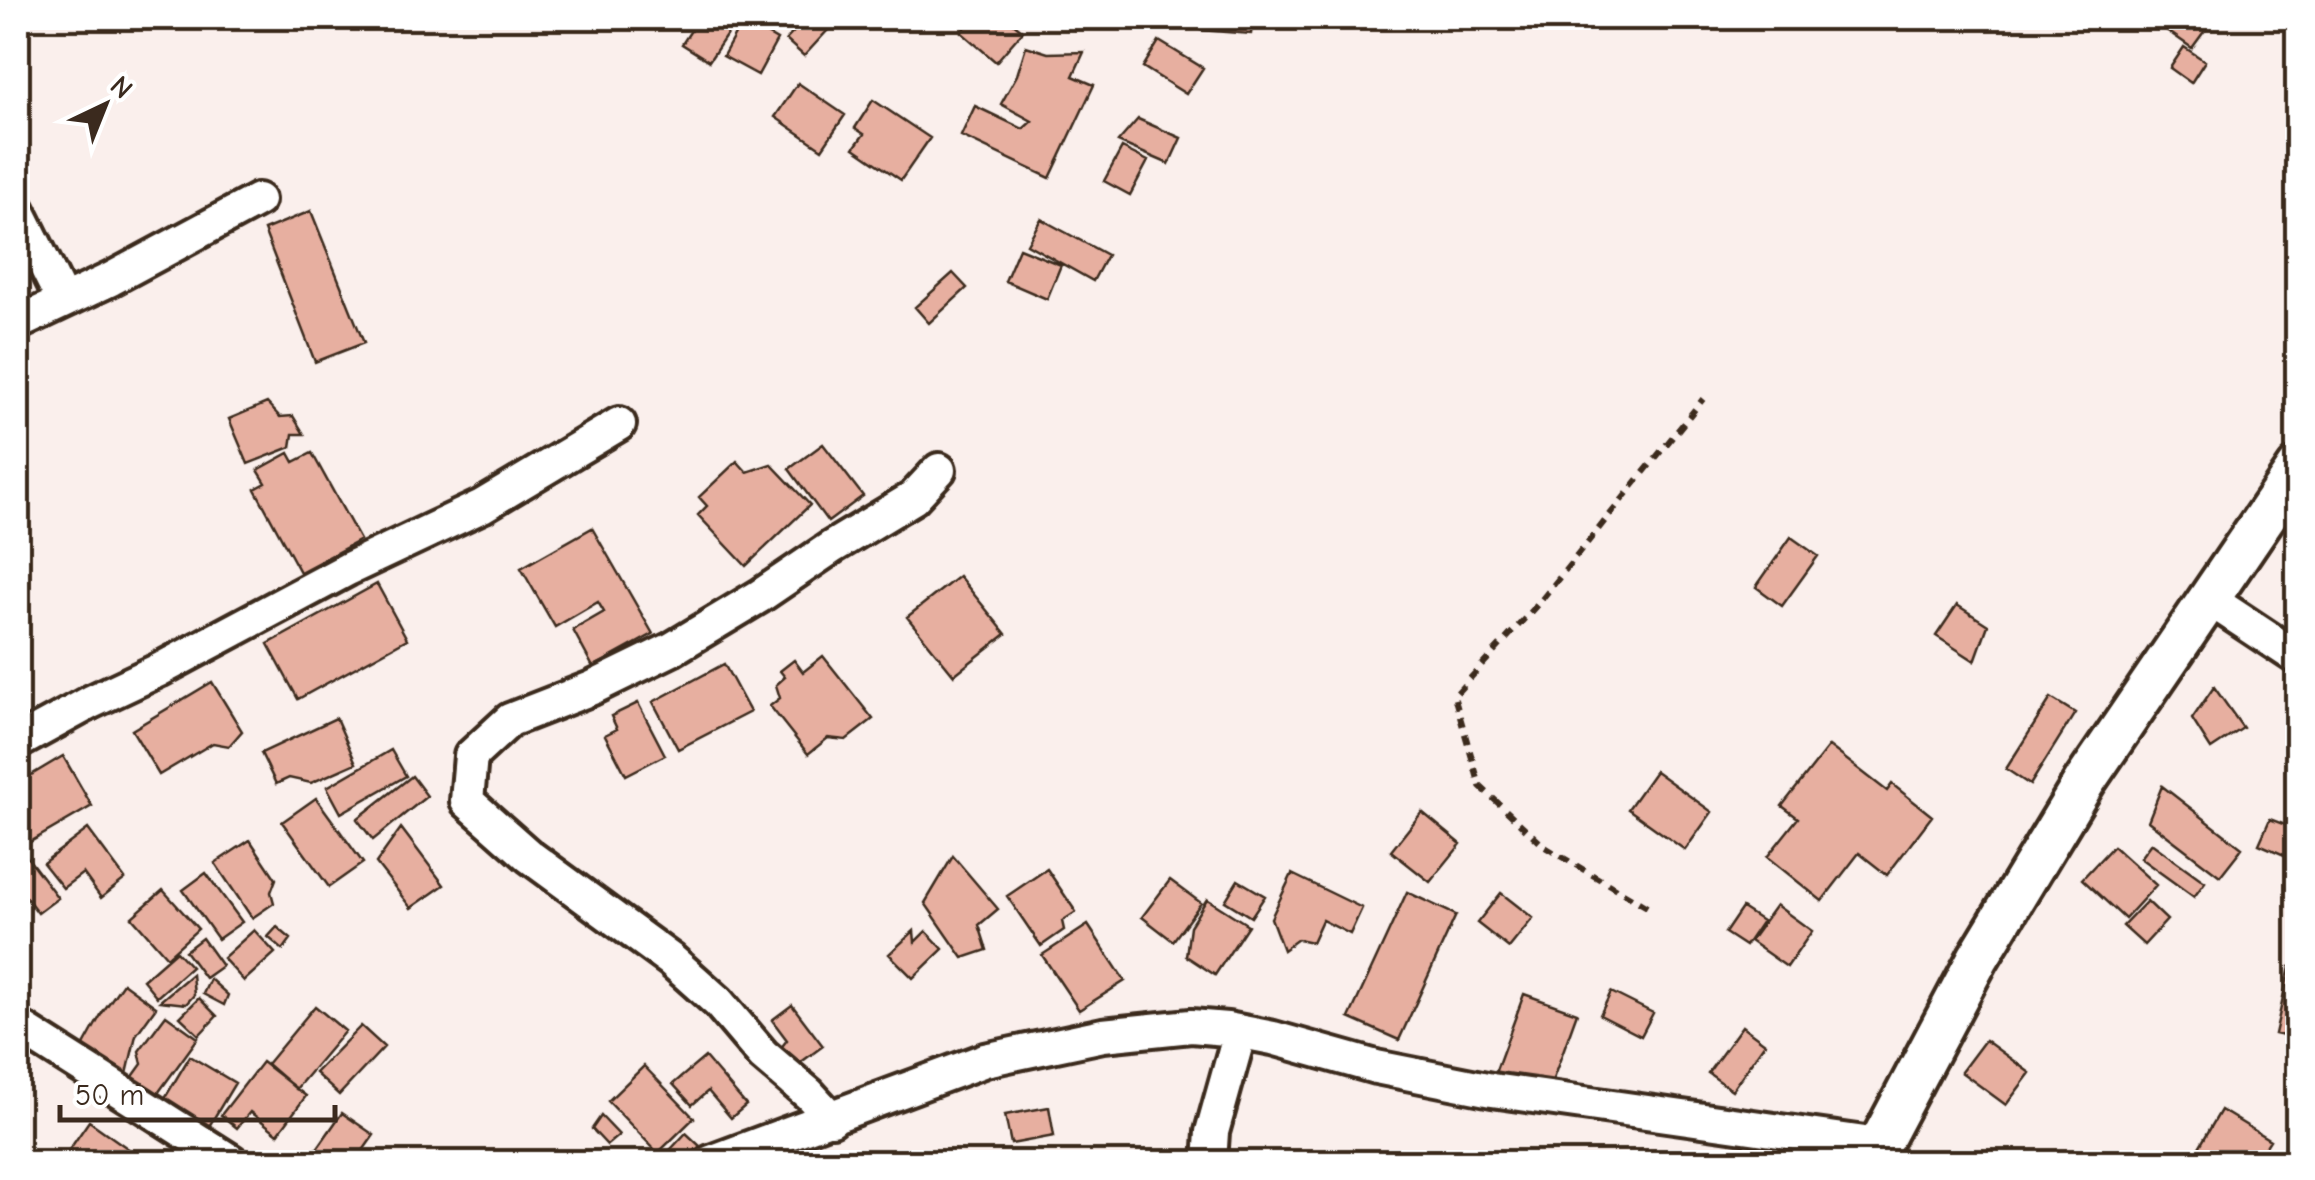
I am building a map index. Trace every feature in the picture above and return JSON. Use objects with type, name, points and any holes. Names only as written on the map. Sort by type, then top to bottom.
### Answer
[{"type":"street","points":[[18,324],[258,200]]},
{"type":"street","points":[[18,210],[63,301]]},
{"type":"street","points":[[18,742],[348,569],[482,506],[620,424]]},
{"type":"street","points":[[711,1162],[985,1060],[1086,1038],[1190,1026],[1272,1038],[1376,1067],[1492,1090],[1875,1154],[1978,958],[2085,780],[2298,468]]},
{"type":"street","points":[[832,1119],[763,1055],[718,1002],[671,960],[528,856],[467,802],[471,756],[510,720],[592,688],[672,649],[760,596],[832,546],[913,498],[939,470]]},
{"type":"street","points":[[2209,599],[2298,658]]},
{"type":"street","points":[[18,1026],[232,1162]]},
{"type":"street","points":[[1210,1162],[1212,1132],[1240,1032]]},
{"type":"path","points":[[1647,908],[1545,847],[1480,786],[1454,696],[1538,604],[1703,399]]},
{"type":"building","points":[[699,18],[738,18],[709,61],[682,44]]},
{"type":"building","points":[[807,18],[839,18],[804,56],[786,40]]},
{"type":"building","points":[[974,18],[1015,18],[1012,22],[1023,31],[996,62],[961,32]]},
{"type":"building","points":[[1202,18],[1253,18],[1251,34],[1201,30]]},
{"type":"building","points":[[2149,18],[2214,18],[2192,48]]},
{"type":"building","points":[[743,20],[777,40],[758,75],[723,56]]},
{"type":"building","points":[[1159,41],[1203,68],[1186,94],[1143,67]]},
{"type":"building","points":[[1026,46],[1048,53],[1084,52],[1073,76],[1094,85],[1050,178],[961,136],[975,106],[1023,129],[1032,121],[1001,104],[1017,75]]},
{"type":"building","points":[[2184,47],[2205,61],[2191,83],[2170,68]]},
{"type":"building","points":[[798,83],[845,115],[822,149],[775,117]]},
{"type":"building","points":[[873,100],[930,138],[901,180],[854,148],[864,134],[855,128]]},
{"type":"building","points":[[1138,119],[1181,138],[1169,164],[1118,142]]},
{"type":"building","points":[[1122,148],[1148,161],[1130,195],[1104,181]]},
{"type":"building","points":[[311,211],[364,343],[315,362],[264,230]]},
{"type":"building","points":[[1041,219],[1107,255],[1093,281],[1027,244]]},
{"type":"building","points":[[1019,248],[1061,265],[1047,299],[1005,281]]},
{"type":"building","points":[[953,273],[967,288],[929,323],[915,307]]},
{"type":"building","points":[[267,403],[280,417],[293,416],[304,434],[293,434],[291,447],[248,464],[229,419]]},
{"type":"building","points":[[823,444],[863,496],[828,522],[789,469]]},
{"type":"building","points":[[289,453],[294,462],[312,453],[360,540],[300,572],[255,489],[266,483],[258,470]]},
{"type":"building","points":[[737,461],[747,472],[771,464],[810,505],[746,566],[698,515],[707,506],[699,497]]},
{"type":"building","points":[[592,528],[653,634],[593,667],[573,630],[604,612],[598,602],[555,627],[521,568]]},
{"type":"building","points":[[1791,537],[1818,556],[1782,606],[1756,587]]},
{"type":"building","points":[[959,576],[1006,634],[954,675],[907,617]]},
{"type":"building","points":[[377,584],[407,639],[298,699],[268,644]]},
{"type":"building","points":[[1957,605],[1988,625],[1975,661],[1936,636]]},
{"type":"building","points":[[823,656],[873,719],[846,740],[828,738],[808,754],[770,706],[780,698],[776,685],[785,677],[780,671],[794,660],[803,672]]},
{"type":"building","points":[[724,664],[750,712],[678,749],[653,702]]},
{"type":"building","points":[[212,682],[242,731],[229,746],[213,743],[159,775],[132,730]]},
{"type":"building","points":[[2214,687],[2243,728],[2211,749],[2192,719]]},
{"type":"building","points":[[2051,698],[2075,713],[2030,785],[2006,769]]},
{"type":"building","points":[[638,703],[665,755],[626,775],[605,735],[617,729],[611,716]]},
{"type":"building","points":[[336,718],[356,763],[311,783],[289,778],[276,784],[261,753]]},
{"type":"building","points":[[1829,746],[1887,791],[1892,784],[1932,816],[1887,875],[1859,853],[1822,901],[1767,857],[1798,818],[1782,806]]},
{"type":"building","points":[[391,750],[406,776],[341,813],[327,787]]},
{"type":"building","points":[[63,756],[92,806],[18,849],[18,783]]},
{"type":"building","points":[[1655,771],[1712,812],[1685,850],[1628,809]]},
{"type":"building","points":[[412,776],[427,796],[373,840],[357,819]]},
{"type":"building","points":[[2162,786],[2242,848],[2220,876],[2148,821]]},
{"type":"building","points":[[316,798],[363,863],[329,887],[282,822]]},
{"type":"building","points":[[2298,804],[2298,861],[2259,844],[2270,819],[2288,826]]},
{"type":"building","points":[[1422,812],[1461,844],[1430,882],[1391,851]]},
{"type":"building","points":[[401,828],[444,885],[411,908],[376,863]]},
{"type":"building","points":[[88,829],[125,879],[101,898],[83,873],[63,888],[43,863]]},
{"type":"building","points":[[250,840],[276,879],[271,892],[274,903],[252,918],[215,863]]},
{"type":"building","points":[[2151,843],[2205,882],[2194,897],[2140,858]]},
{"type":"building","points":[[2113,846],[2156,885],[2125,919],[2082,879]]},
{"type":"building","points":[[24,853],[58,898],[38,913],[18,887],[18,857]]},
{"type":"building","points":[[953,856],[998,909],[979,925],[987,950],[963,958],[925,903]]},
{"type":"building","points":[[1047,869],[1076,912],[1062,921],[1064,930],[1041,946],[1007,896]]},
{"type":"building","points":[[206,873],[242,922],[218,939],[183,890]]},
{"type":"building","points":[[1292,874],[1362,908],[1350,934],[1322,920],[1312,942],[1298,939],[1283,950],[1271,918]]},
{"type":"building","points":[[1170,880],[1201,903],[1173,941],[1142,917]]},
{"type":"building","points":[[1238,880],[1265,896],[1251,917],[1225,901]]},
{"type":"building","points":[[163,890],[198,929],[167,957],[132,917]]},
{"type":"building","points":[[1407,892],[1456,915],[1399,1040],[1349,1018]]},
{"type":"building","points":[[1501,893],[1533,918],[1509,948],[1477,923]]},
{"type":"building","points":[[1207,899],[1248,925],[1215,975],[1186,956],[1190,926]]},
{"type":"building","points":[[2147,901],[2167,920],[2144,945],[2123,926]]},
{"type":"building","points":[[1776,905],[1812,931],[1787,967],[1750,941]]},
{"type":"building","points":[[1742,908],[1762,921],[1745,946],[1725,933]]},
{"type":"building","points":[[1088,925],[1125,981],[1079,1010],[1042,955]]},
{"type":"building","points":[[277,927],[291,939],[283,950],[268,937]]},
{"type":"building","points":[[254,930],[275,953],[244,981],[223,958]]},
{"type":"building","points":[[914,931],[915,942],[926,931],[943,949],[913,978],[889,954]]},
{"type":"building","points":[[202,938],[222,966],[205,978],[185,951]]},
{"type":"building","points":[[176,951],[191,967],[157,997],[143,980]]},
{"type":"building","points":[[2290,967],[2298,969],[2298,1039],[2275,1034]]},
{"type":"building","points":[[192,974],[194,995],[186,1004],[160,1001]]},
{"type":"building","points":[[210,979],[228,995],[224,1005],[203,994]]},
{"type":"building","points":[[123,983],[156,1007],[136,1035],[127,1074],[82,1049]]},
{"type":"building","points":[[1611,992],[1653,1013],[1641,1036],[1600,1015]]},
{"type":"building","points":[[1524,994],[1577,1013],[1548,1093],[1495,1073]]},
{"type":"building","points":[[199,998],[217,1016],[199,1035],[180,1017]]},
{"type":"building","points":[[792,1005],[823,1046],[789,1071],[776,1054],[787,1040],[772,1020]]},
{"type":"building","points":[[315,1006],[345,1031],[296,1089],[267,1064]]},
{"type":"building","points":[[166,1015],[198,1038],[153,1100],[129,1082],[142,1064],[139,1051]]},
{"type":"building","points":[[361,1026],[384,1047],[339,1095],[315,1073]]},
{"type":"building","points":[[1742,1026],[1765,1043],[1732,1090],[1708,1073]]},
{"type":"building","points":[[1985,1040],[2030,1073],[2006,1105],[1961,1072]]},
{"type":"building","points":[[190,1056],[235,1083],[208,1128],[163,1101]]},
{"type":"building","points":[[705,1057],[746,1105],[731,1118],[708,1091],[692,1105],[673,1084]]},
{"type":"building","points":[[262,1062],[306,1096],[278,1134],[250,1112],[237,1128],[221,1115]]},
{"type":"building","points":[[644,1066],[694,1118],[658,1153],[608,1101]]},
{"type":"building","points":[[1049,1107],[1054,1136],[1011,1144],[1005,1115]]},
{"type":"building","points":[[2221,1110],[2270,1140],[2256,1162],[2191,1161]]},
{"type":"building","points":[[342,1113],[374,1135],[355,1162],[328,1162],[314,1153]]},
{"type":"building","points":[[601,1116],[619,1135],[607,1145],[592,1129]]},
{"type":"building","points":[[89,1121],[147,1162],[69,1162],[71,1155],[67,1153]]},
{"type":"building","points":[[686,1133],[700,1146],[684,1162],[659,1162]]}]
